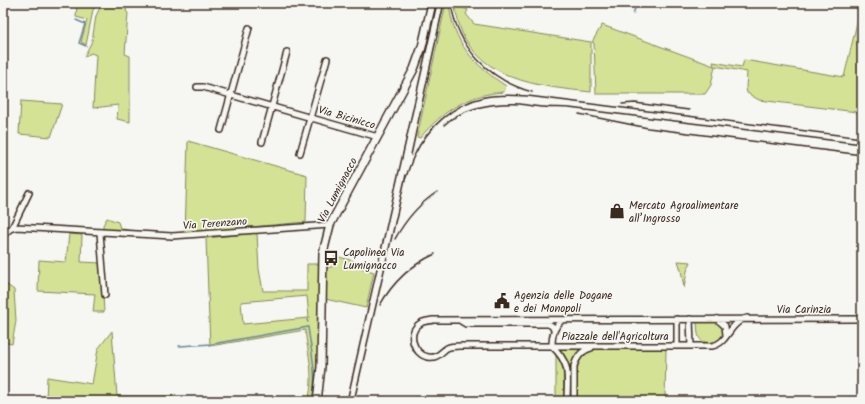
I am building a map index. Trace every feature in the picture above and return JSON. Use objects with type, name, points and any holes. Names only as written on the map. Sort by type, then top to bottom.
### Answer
[{"type":"main road","name":"Via Lumignacco","points":[[317,401],[321,367],[323,249],[330,225],[414,69],[432,3]]},
{"type":"street","points":[[221,130],[249,28]]},
{"type":"street","points":[[262,142],[287,52]]},
{"type":"street","name":"Via Bicinicco","points":[[300,153],[328,59]]},
{"type":"street","name":"Via Bicinicco","points":[[197,87],[203,87],[272,106],[378,137]]},
{"type":"street","points":[[3,235],[12,228],[29,193]]},
{"type":"street","name":"Via Terenzano","points":[[12,228],[172,236],[330,225]]},
{"type":"street","points":[[100,233],[105,295]]},
{"type":"street","points":[[724,339],[734,325],[746,318]]},
{"type":"street","name":"Piazzale dell'Agricoltura","points":[[724,339],[717,345],[691,346],[453,346],[447,348],[439,355],[432,357],[422,355],[415,348],[413,344],[413,334],[415,329],[421,323],[433,320],[746,318]]},
{"type":"street","name":"Via Carinzia","points":[[746,318],[862,319]]},
{"type":"street","name":"Piazzale dell'Agricoltura","points":[[677,319],[677,346]]},
{"type":"street","points":[[690,319],[691,346]]},
{"type":"street","points":[[717,319],[726,329],[724,339]]},
{"type":"street","name":"Piazzale dell'Agricoltura","points":[[458,320],[466,324],[548,324],[552,326],[554,330]]},
{"type":"street","name":"Piazzale dell'Agricoltura","points":[[552,346],[552,336],[554,330],[562,320]]},
{"type":"street","points":[[552,346],[562,357],[567,366],[567,401]]},
{"type":"street","points":[[574,401],[574,366],[576,360],[582,352],[587,349],[600,346]]},
{"type":"green space","points":[[77,3],[97,3],[93,10],[86,45],[81,42],[87,20],[76,17]]},
{"type":"green space","points":[[102,3],[128,3],[126,11],[128,13],[125,54],[130,56],[130,122],[117,119],[118,105],[93,108],[96,55],[91,53],[84,57],[92,41],[96,16]]},
{"type":"green space","points":[[446,3],[449,3],[455,30],[467,52],[484,70],[506,86],[504,92],[479,96],[468,100],[447,112],[428,128],[420,138],[417,137]]},
{"type":"green space","points":[[454,4],[468,10],[466,14],[474,24],[591,42],[591,92],[538,85],[505,74],[490,65],[476,54],[465,39]]},
{"type":"green space","points":[[860,10],[862,10],[862,120],[857,112],[759,100],[747,93],[747,72],[715,66],[711,85],[705,94],[596,94],[594,43],[592,42],[602,25],[714,66],[713,62],[742,67],[744,60],[844,77]]},
{"type":"green space","points":[[21,101],[62,104],[51,137],[19,134]]},
{"type":"green space","points":[[188,141],[307,175],[306,222],[185,233]]},
{"type":"green space","points":[[107,218],[118,222],[120,228],[131,231],[103,230],[103,225]]},
{"type":"green space","points":[[257,233],[259,269],[263,291],[307,291],[307,264],[320,264],[317,385],[315,401],[308,401],[311,374],[305,330],[210,346],[206,238]],"holes":[[[307,296],[309,318],[243,324],[241,302]]]},
{"type":"green space","points":[[69,234],[82,235],[81,262],[101,263],[104,312],[93,312],[95,294],[38,291],[39,260],[66,262]]},
{"type":"green space","points":[[335,256],[354,261],[359,267],[374,272],[366,308],[325,299],[326,267],[332,267]]},
{"type":"green space","points":[[678,261],[691,262],[687,271],[684,288],[681,270]]},
{"type":"green space","points":[[3,282],[14,290],[16,321],[12,344],[3,342],[5,318],[3,317]]},
{"type":"green space","points":[[697,321],[717,322],[724,332],[722,337],[716,342],[702,341],[698,336]]},
{"type":"green space","points":[[112,331],[117,396],[172,396],[172,401],[46,401],[47,377],[92,384],[98,349]]},
{"type":"green space","points":[[558,349],[582,349],[573,366],[571,380],[572,401],[569,401],[568,367],[563,355]]},
{"type":"green space","points":[[595,349],[666,349],[665,401],[577,401],[576,377],[579,363],[587,353]]},
{"type":"green space","points":[[556,355],[563,365],[564,401],[556,401]]},
{"type":"waterway","points":[[633,14],[637,3]]},
{"type":"waterway","points":[[604,4],[611,7]]},
{"type":"waterway","points":[[76,20],[85,24],[79,43],[86,46]]},
{"type":"waterway","points":[[179,346],[212,344],[308,327],[314,373],[314,392],[312,401]]},
{"type":"railway","points":[[347,401],[437,3]]},
{"type":"railway","points":[[411,155],[444,3]]},
{"type":"railway","points":[[451,3],[454,19],[460,34],[478,60],[502,79],[516,87],[532,92]]},
{"type":"railway","points":[[405,180],[419,146],[442,119],[452,111],[473,100],[496,95],[528,96],[862,138]]},
{"type":"railway","points":[[622,104],[635,103],[689,110]]},
{"type":"railway","points":[[444,125],[461,114],[479,107],[500,104],[520,104],[538,107],[569,108],[862,144]]},
{"type":"railway","points":[[579,114],[648,128],[862,155]]},
{"type":"railway","points":[[354,401],[406,175]]},
{"type":"railway","points":[[395,239],[413,212],[437,192]]},
{"type":"railway","points":[[380,305],[403,275],[418,263],[435,254]]},
{"type":"place","name":"Mercato Agroalimentare all’Ingrosso","points":[[617,211]]},
{"type":"place","name":"Capolinea Via Lumignacco","points":[[331,258]]},
{"type":"place","name":"Agenzia delle Dogane e dei Monopoli","points":[[502,301]]}]
